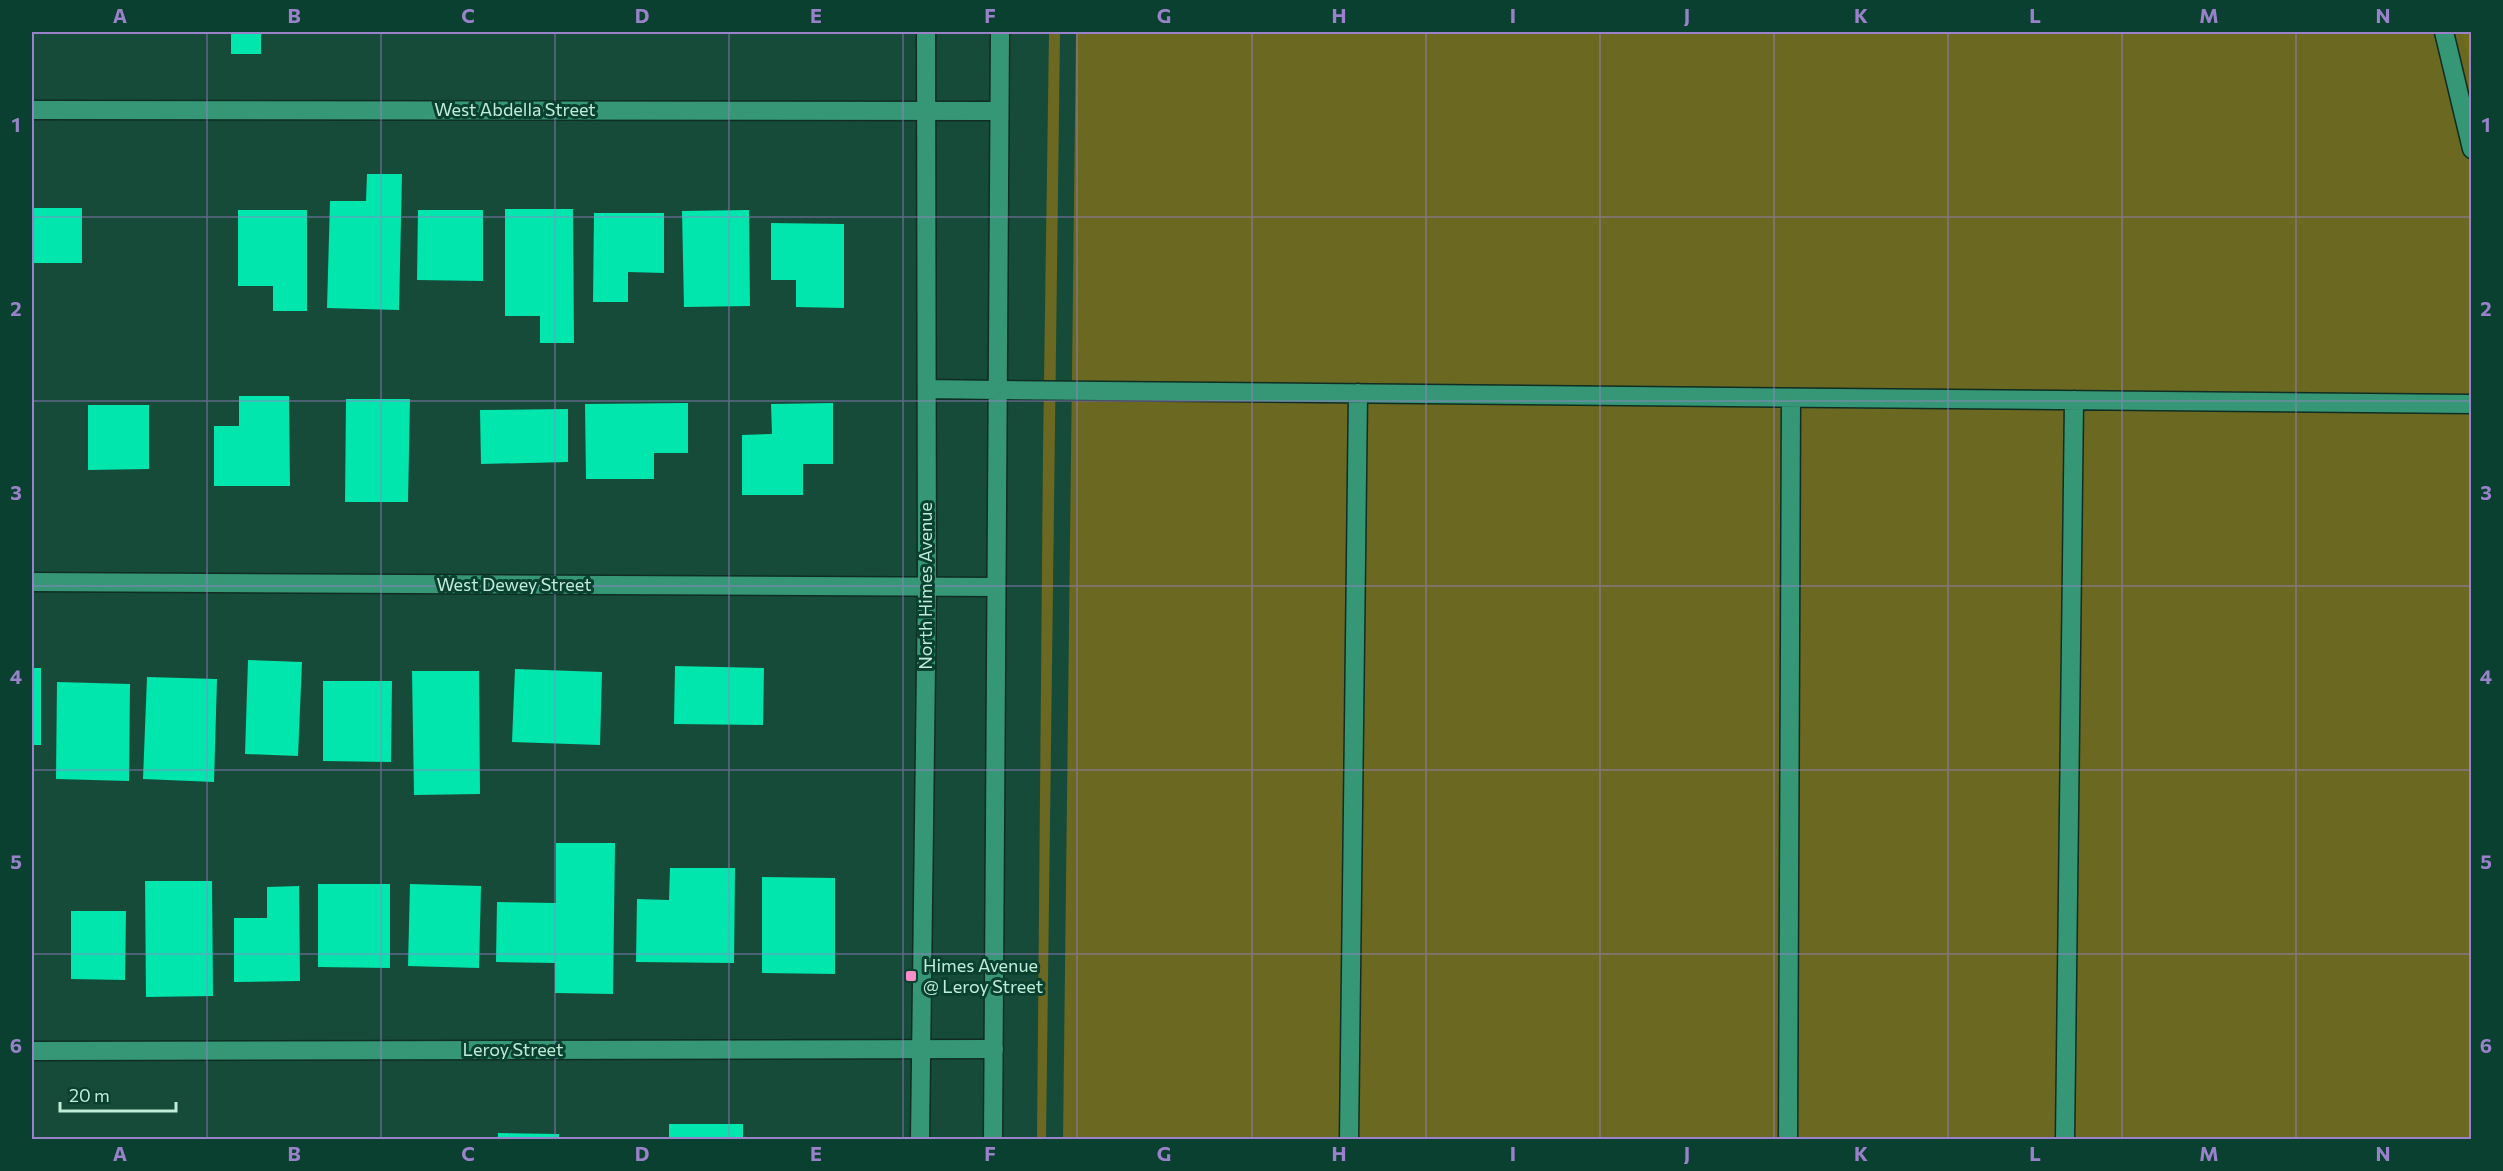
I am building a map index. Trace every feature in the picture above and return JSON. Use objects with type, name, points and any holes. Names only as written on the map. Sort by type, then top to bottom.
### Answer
[{"type":"street","name":"North Himes Avenue","points":[[920,1140],[927,587],[926,32]]},
{"type":"street","points":[[993,1140],[999,32]]},
{"type":"street","points":[[2444,32],[2472,149]]},
{"type":"street","name":"West Abdella Street","points":[[32,110],[999,111]]},
{"type":"street","points":[[927,389],[2472,404]]},
{"type":"street","points":[[1349,1140],[1358,393]]},
{"type":"street","points":[[1788,1140],[1791,398]]},
{"type":"street","points":[[2065,1140],[2074,400]]},
{"type":"street","name":"West Dewey Street","points":[[32,582],[996,587]]},
{"type":"street","name":"Leroy Street","points":[[32,1051],[994,1049]]},
{"type":"shaded area","points":[[1049,32],[1060,32],[1046,1139],[1037,1140],[1043,452]]},
{"type":"shaded area","points":[[1076,32],[2471,32],[2471,1139],[1063,1140]]},
{"type":"shaded area","points":[[2462,32],[2471,32],[2471,71]]},
{"type":"building","points":[[70,32],[132,32],[132,34],[70,34]]},
{"type":"building","points":[[231,32],[261,32],[261,54],[231,54]]},
{"type":"building","points":[[367,174],[402,174],[399,310],[327,308],[330,201],[366,201]]},
{"type":"building","points":[[32,208],[82,208],[82,263],[32,263]]},
{"type":"building","points":[[505,209],[573,209],[574,343],[540,343],[540,316],[505,316]]},
{"type":"building","points":[[238,210],[307,210],[307,311],[273,311],[273,286],[238,286]]},
{"type":"building","points":[[418,210],[483,210],[483,281],[417,280]]},
{"type":"building","points":[[749,210],[750,306],[684,307],[682,211]]},
{"type":"building","points":[[594,213],[664,213],[664,273],[628,272],[628,302],[593,302]]},
{"type":"building","points":[[771,223],[844,224],[844,308],[796,307],[796,280],[771,280]]},
{"type":"building","points":[[239,396],[289,396],[290,486],[214,486],[214,426],[239,426]]},
{"type":"building","points":[[346,399],[410,399],[408,502],[345,502]]},
{"type":"building","points":[[688,403],[688,453],[654,453],[654,479],[586,479],[585,404]]},
{"type":"building","points":[[833,403],[833,464],[803,464],[803,495],[742,495],[742,435],[772,434],[771,404]]},
{"type":"building","points":[[88,405],[149,405],[149,469],[88,470]]},
{"type":"building","points":[[568,409],[568,462],[481,464],[480,410]]},
{"type":"building","points":[[248,660],[302,662],[298,756],[245,754]]},
{"type":"building","points":[[675,666],[764,668],[763,725],[674,724]]},
{"type":"building","points":[[32,668],[41,668],[41,745],[32,745]]},
{"type":"building","points":[[515,669],[602,672],[600,745],[512,742]]},
{"type":"building","points":[[412,671],[479,671],[480,794],[414,795]]},
{"type":"building","points":[[147,677],[217,679],[214,782],[143,779]]},
{"type":"building","points":[[323,681],[392,681],[391,762],[323,761]]},
{"type":"building","points":[[57,682],[130,684],[129,781],[56,779]]},
{"type":"building","points":[[556,843],[615,843],[613,994],[555,993],[555,963],[496,962],[497,902],[556,903]]},
{"type":"building","points":[[670,868],[735,868],[734,963],[636,962],[637,899],[669,900]]},
{"type":"building","points":[[762,877],[835,878],[835,974],[762,973]]},
{"type":"building","points":[[145,881],[212,881],[213,996],[146,997]]},
{"type":"building","points":[[318,884],[390,884],[390,968],[318,967]]},
{"type":"building","points":[[410,884],[481,886],[479,968],[408,966]]},
{"type":"building","points":[[299,886],[300,981],[234,982],[234,918],[267,918],[267,887]]},
{"type":"building","points":[[71,911],[126,911],[125,980],[71,979]]},
{"type":"building","points":[[669,1124],[743,1124],[743,1140],[669,1140]]},
{"type":"building","points":[[498,1133],[559,1134],[559,1140],[498,1140]]},
{"type":"place","name":"Himes Avenue @ Leroy Street","points":[[911,976]]}]
